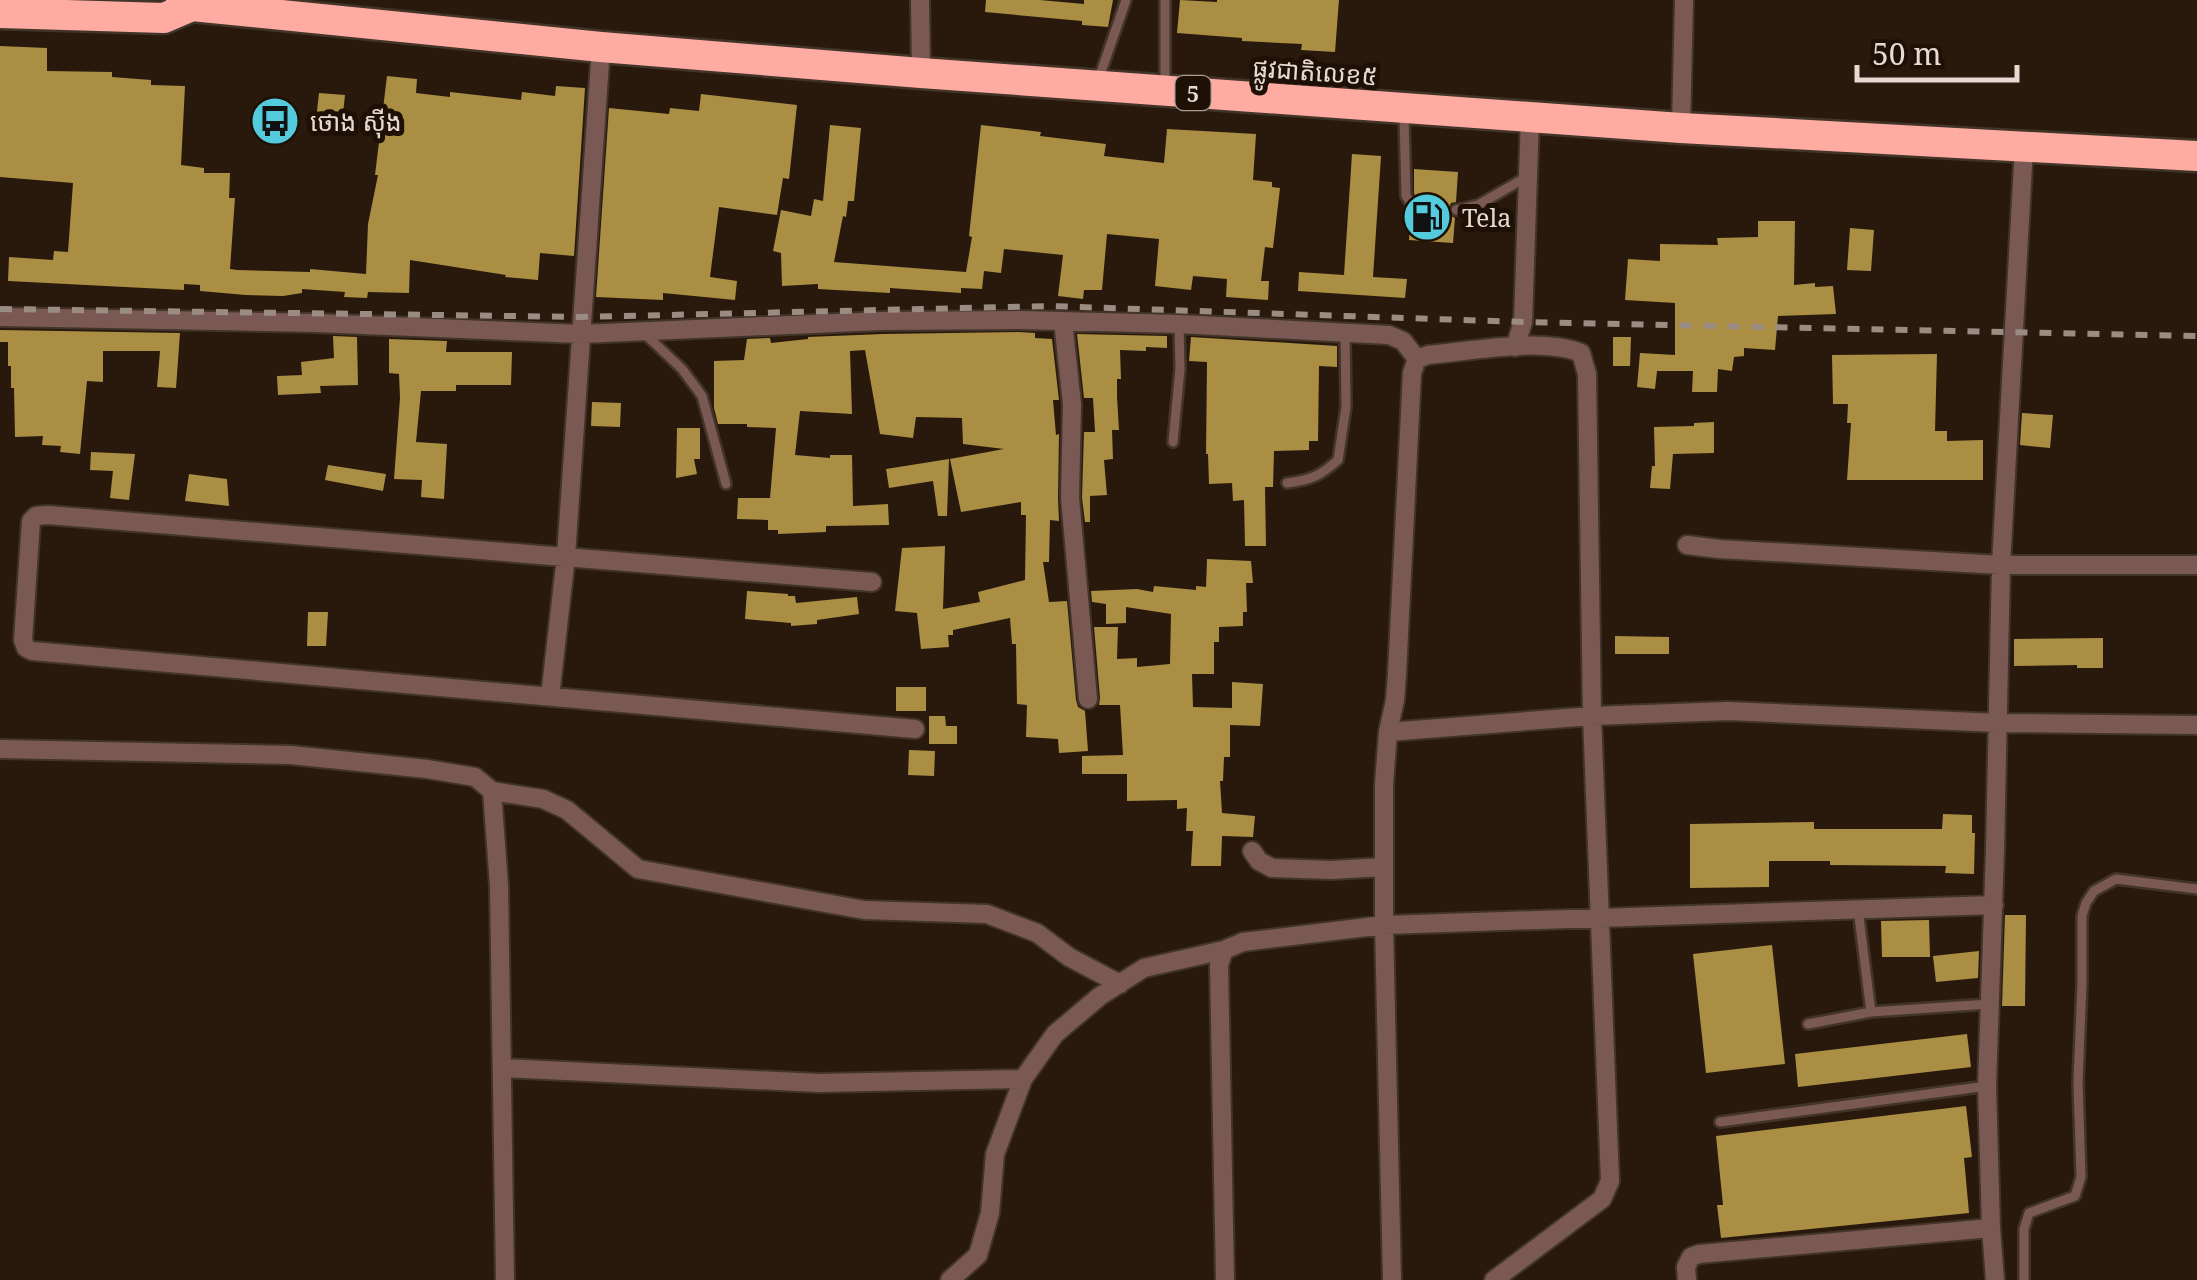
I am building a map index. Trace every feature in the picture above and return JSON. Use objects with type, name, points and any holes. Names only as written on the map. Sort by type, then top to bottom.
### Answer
[{"type":"highway","name":"ផ្លូវជាតិលេខ៥","points":[[0,14],[164,18],[188,2],[601,46],[921,73],[1681,128],[2197,156]]},
{"type":"street","points":[[920,0],[921,73]]},
{"type":"street","points":[[1681,128],[1684,0]]},
{"type":"street","points":[[550,697],[566,556],[601,46]]},
{"type":"street","points":[[1515,347],[1523,322],[1530,117]]},
{"type":"street","points":[[1995,1280],[1987,1086],[2001,564],[2024,146]]},
{"type":"street","points":[[0,317],[316,323],[581,334],[882,321],[1180,324],[1388,334],[1402,342],[1417,359]]},
{"type":"street","points":[[1063,321],[1072,404],[1070,498],[1088,698]]},
{"type":"street","points":[[1392,1280],[1384,784],[1395,700],[1412,372],[1417,359],[1428,354],[1566,346],[1581,353],[1586,374],[1592,716],[1610,1181],[1602,1199],[1494,1280]]},
{"type":"street","points":[[872,582],[48,515],[32,520],[22,640],[32,651],[915,729]]},
{"type":"street","points":[[1687,545],[2001,564],[2197,565]]},
{"type":"street","points":[[1388,732],[1592,716],[1728,711],[1998,724],[2197,725]]},
{"type":"street","points":[[0,749],[291,756],[475,777],[492,791],[543,799],[566,810],[638,869],[864,910],[987,914],[1037,933],[1069,958],[1120,984]]},
{"type":"street","points":[[492,791],[499,886],[505,1280]]},
{"type":"street","points":[[1252,850],[1259,862],[1272,868],[1384,867]]},
{"type":"street","points":[[950,1280],[978,1255],[990,1213],[995,1154],[1022,1079],[1055,1034],[1100,996],[1144,968],[1243,942],[1384,925],[1994,905]]},
{"type":"street","points":[[1224,950],[1218,965],[1225,1280]]},
{"type":"street","points":[[502,1068],[819,1083],[1022,1079]]},
{"type":"street","points":[[1688,1280],[1686,1267],[1691,1258],[1700,1254],[1990,1228]]},
{"type":"lane","points":[[1096,86],[1126,0]]},
{"type":"lane","points":[[1165,0],[1165,91]]},
{"type":"lane","points":[[1404,108],[1406,196],[1412,205]]},
{"type":"lane","points":[[1456,210],[1478,205],[1528,176]]},
{"type":"lane","points":[[1173,442],[1180,324]]},
{"type":"lane","points":[[643,332],[682,369],[702,396],[726,484]]},
{"type":"lane","points":[[1287,483],[1310,480],[1338,460],[1346,408],[1345,332]]},
{"type":"lane","points":[[2024,1280],[2024,1229],[2029,1213],[2075,1196],[2081,1177],[2078,1082],[2082,916],[2086,903],[2094,891],[2116,879],[2197,888]]},
{"type":"lane","points":[[1858,909],[1870,1012]]},
{"type":"lane","points":[[1808,1024],[1870,1012],[1990,1004]]},
{"type":"lane","points":[[1720,1122],[1987,1086]]},
{"type":"building","points":[[986,0],[1084,4],[1084,0],[1113,0],[1108,27],[985,12]]},
{"type":"building","points":[[1180,0],[1339,0],[1335,52],[1301,50],[1302,44],[1177,33]]},
{"type":"building","points":[[0,46],[47,48],[47,71],[112,72],[112,77],[151,80],[151,85],[185,86],[181,165],[204,168],[204,173],[230,173],[229,198],[235,198],[230,269],[237,270],[310,269],[366,274],[368,224],[378,175],[387,76],[417,79],[416,93],[450,97],[450,92],[521,100],[522,92],[555,96],[556,86],[585,88],[574,256],[540,253],[538,280],[410,260],[409,293],[368,292],[367,298],[302,289],[302,293],[283,296],[246,295],[200,291],[200,285],[184,284],[184,290],[8,281],[9,257],[53,260],[54,251],[68,252],[73,183],[0,177]]},
{"type":"building","points":[[319,93],[345,95],[342,123],[316,120]]},
{"type":"building","points":[[701,94],[797,105],[789,179],[783,178],[777,215],[719,207],[710,277],[737,281],[735,300],[663,293],[663,300],[596,297],[609,108],[669,114],[670,108],[699,111]]},
{"type":"building","points":[[830,125],[861,128],[854,201],[848,201],[846,217],[843,216],[834,262],[966,272],[981,125],[1106,144],[1104,156],[1164,163],[1167,129],[1256,134],[1253,180],[1272,182],[1272,187],[1280,188],[1273,248],[1265,247],[1261,281],[1269,281],[1268,300],[1226,297],[1227,279],[1193,276],[1191,290],[1155,286],[1159,239],[1107,234],[1102,290],[1084,290],[1083,299],[1058,296],[1063,255],[1004,249],[1001,273],[984,271],[982,289],[961,288],[961,293],[890,288],[890,293],[818,289],[818,284],[782,286],[781,253],[773,251],[781,210],[811,216],[814,199],[823,201]]},
{"type":"building","points":[[1352,154],[1381,156],[1373,277],[1407,279],[1405,298],[1298,291],[1299,272],[1344,275]]},
{"type":"building","points":[[1414,169],[1458,172],[1456,202],[1448,209],[1455,218],[1453,243],[1409,240],[1411,213],[1420,205],[1414,193]]},
{"type":"building","points":[[1758,221],[1795,221],[1794,285],[1833,286],[1836,314],[1778,316],[1775,350],[1744,348],[1744,356],[1734,357],[1732,371],[1718,369],[1717,392],[1692,392],[1693,371],[1657,371],[1655,389],[1637,387],[1640,353],[1675,355],[1675,303],[1625,300],[1628,259],[1660,261],[1660,244],[1718,245],[1717,238],[1758,237]]},
{"type":"building","points":[[1850,228],[1874,230],[1871,271],[1847,270]]},
{"type":"building","points":[[0,330],[180,333],[176,388],[157,387],[160,351],[103,351],[103,382],[87,381],[80,454],[60,452],[61,446],[42,445],[43,436],[15,437],[8,342],[0,342]]},
{"type":"building","points":[[1019,332],[1052,339],[1059,400],[1053,400],[1056,435],[1059,434],[1059,521],[1050,520],[1049,562],[1043,562],[1049,602],[1067,601],[1076,700],[1085,711],[1088,751],[1059,753],[1058,739],[1026,737],[1027,705],[1017,704],[1016,644],[1012,644],[1010,618],[953,630],[953,635],[948,635],[949,647],[921,649],[917,613],[895,611],[902,548],[945,546],[943,609],[980,602],[978,592],[1025,580],[1026,515],[1021,515],[1021,502],[961,512],[950,459],[1004,449],[963,444],[962,418],[916,417],[913,438],[880,434],[865,350],[850,351],[852,414],[800,411],[795,455],[852,455],[853,506],[888,504],[889,525],[826,526],[826,532],[778,534],[778,530],[768,530],[768,520],[737,519],[738,498],[770,498],[776,428],[718,424],[714,408],[714,361],[744,360],[747,339],[770,338],[771,343],[808,337]]},
{"type":"building","points":[[1077,334],[1167,336],[1167,348],[1120,350],[1119,430],[1112,430],[1113,459],[1104,460],[1107,495],[1090,496],[1090,522],[1085,522],[1082,498],[1084,432],[1095,432],[1093,398],[1084,398]]},
{"type":"building","points":[[333,336],[357,337],[358,385],[320,386],[321,393],[278,395],[277,376],[302,375],[301,362],[334,358]]},
{"type":"building","points":[[1191,337],[1337,346],[1337,367],[1319,366],[1318,441],[1309,441],[1309,450],[1274,451],[1273,487],[1265,487],[1266,546],[1245,546],[1244,500],[1233,501],[1232,483],[1209,484],[1207,362],[1189,361]]},
{"type":"building","points":[[1613,337],[1631,337],[1630,366],[1613,366]]},
{"type":"building","points":[[389,339],[447,341],[446,352],[512,352],[511,385],[456,385],[456,391],[421,391],[416,442],[447,444],[444,499],[421,497],[422,480],[394,479],[400,398],[399,374],[389,373]]},
{"type":"building","points":[[1937,354],[1935,431],[1947,431],[1947,441],[1983,440],[1983,480],[1847,480],[1851,423],[1847,423],[1848,404],[1833,404],[1832,355]]},
{"type":"building","points":[[592,402],[621,403],[620,427],[591,426]]},
{"type":"building","points":[[2022,413],[2053,415],[2050,448],[2020,445]]},
{"type":"building","points":[[1714,422],[1714,453],[1673,454],[1670,489],[1650,488],[1655,466],[1654,427]]},
{"type":"building","points":[[677,428],[700,428],[700,459],[694,459],[697,474],[676,478]]},
{"type":"building","points":[[91,452],[135,454],[129,500],[110,498],[113,471],[90,470]]},
{"type":"building","points":[[949,459],[947,516],[938,516],[933,481],[889,488],[886,469]]},
{"type":"building","points":[[328,465],[386,474],[383,491],[325,480]]},
{"type":"building","points":[[189,474],[227,479],[229,506],[185,501]]},
{"type":"building","points":[[1207,559],[1251,561],[1253,583],[1246,583],[1247,612],[1243,612],[1243,626],[1219,627],[1219,642],[1214,642],[1214,674],[1192,674],[1193,707],[1232,708],[1232,682],[1263,684],[1260,726],[1230,725],[1230,757],[1224,757],[1220,781],[1222,813],[1255,816],[1253,837],[1222,836],[1221,866],[1191,866],[1193,831],[1186,831],[1187,808],[1177,809],[1177,800],[1127,801],[1127,774],[1082,774],[1082,756],[1123,755],[1120,705],[1099,705],[1094,627],[1118,627],[1117,659],[1137,658],[1137,667],[1170,664],[1171,614],[1126,607],[1126,623],[1106,624],[1106,604],[1092,602],[1091,591],[1153,592],[1154,586],[1196,590],[1196,586],[1206,587]]},
{"type":"building","points":[[747,591],[788,594],[795,596],[796,603],[857,597],[859,614],[791,626],[745,619]]},
{"type":"building","points":[[308,612],[328,612],[326,646],[307,646]]},
{"type":"building","points":[[1615,636],[1669,637],[1669,654],[1615,654]]},
{"type":"building","points":[[2103,638],[2103,668],[2014,666],[2014,639]]},
{"type":"building","points":[[896,687],[926,687],[926,711],[896,711]]},
{"type":"building","points":[[929,716],[945,716],[946,726],[957,726],[957,744],[929,744]]},
{"type":"building","points":[[909,750],[935,751],[934,776],[908,775]]},
{"type":"building","points":[[1943,814],[1972,815],[1974,874],[1945,873],[1946,866],[1769,861],[1769,887],[1690,888],[1690,824],[1814,822],[1814,829],[1942,829]]},
{"type":"building","points":[[2005,915],[2026,915],[2025,1006],[2002,1006]]},
{"type":"building","points":[[1929,920],[1930,957],[1882,957],[1881,921]]},
{"type":"building","points":[[1772,945],[1785,1064],[1706,1073],[1693,954]]},
{"type":"building","points":[[1979,951],[1978,978],[1936,982],[1933,956]]},
{"type":"building","points":[[1967,1034],[1971,1067],[1798,1087],[1795,1054]]},
{"type":"building","points":[[1966,1106],[1972,1157],[1964,1158],[1969,1213],[1721,1238],[1717,1205],[1723,1205],[1716,1136]]},
{"type":"railway","points":[[0,309],[582,317],[1050,306],[1523,322],[2197,336]]},
{"type":"place","name":"ថោង ស៊ីង","points":[[275,121]]},
{"type":"place","name":"Tela","points":[[1427,217]]}]
